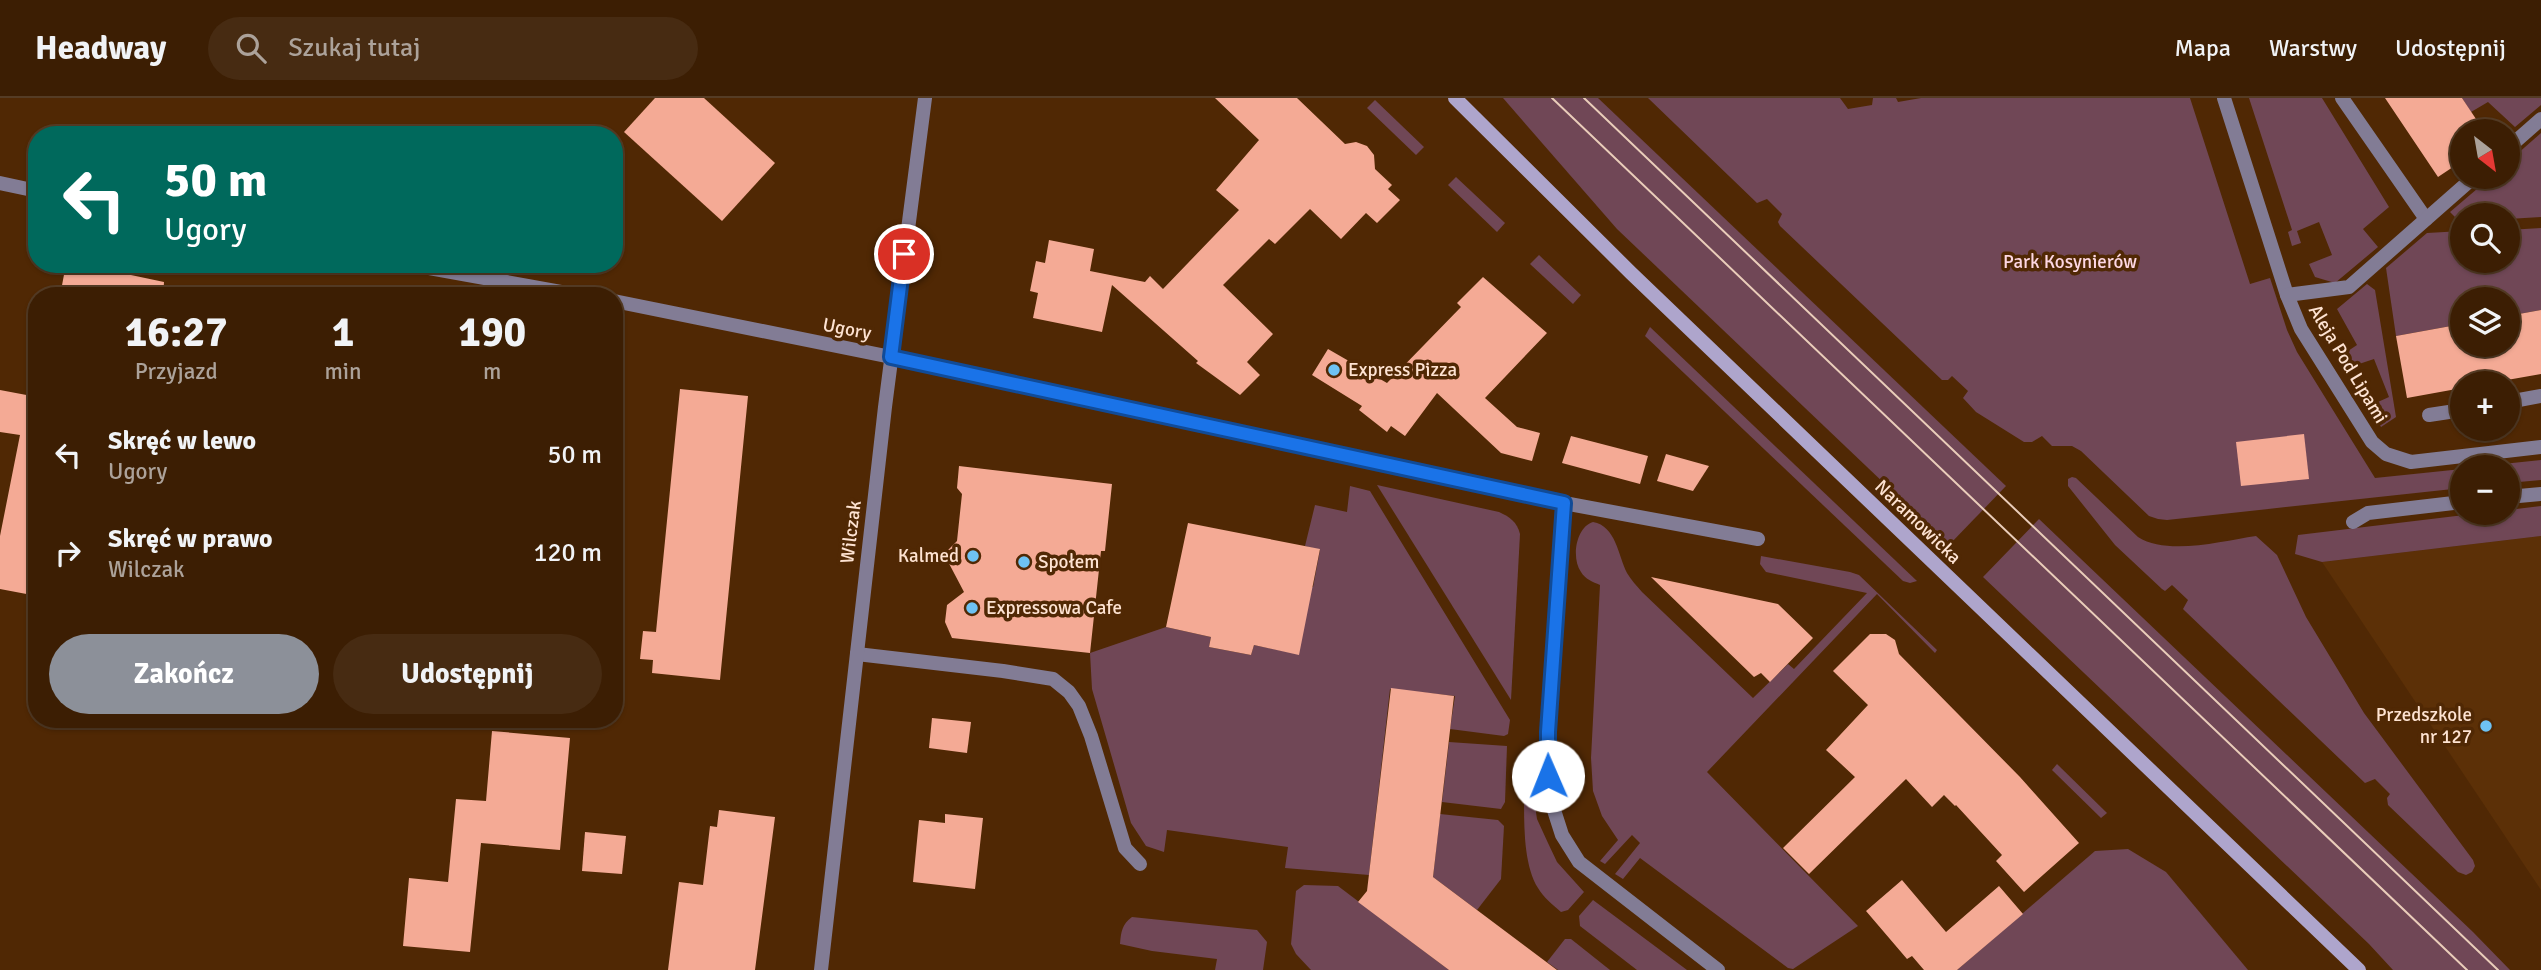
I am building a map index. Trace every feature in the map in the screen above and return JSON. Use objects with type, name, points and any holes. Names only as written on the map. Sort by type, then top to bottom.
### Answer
[{"type":"street","name":"Wilczak","points":[[821,970],[891,357],[925,98]]},
{"type":"street","name":"Naramowicka","points":[[1455,98],[1631,273],[2359,970]]},
{"type":"street","name":"Aleja Pod Lipami","points":[[2224,98],[2287,295],[2301,329],[2372,442],[2386,454],[2411,462],[2541,447]]},
{"type":"street","points":[[2342,98],[2426,219]]},
{"type":"street","points":[[2520,137],[2541,119]]},
{"type":"street","points":[[0,183],[28,189]]},
{"type":"street","points":[[2287,295],[2349,286],[2460,189]]},
{"type":"street","points":[[456,273],[534,287]]},
{"type":"street","name":"Ugory","points":[[623,303],[891,357],[1564,503],[1758,539]]},
{"type":"street","points":[[2520,400],[2541,396]]},
{"type":"street","points":[[2429,415],[2450,412]]},
{"type":"street","points":[[2520,496],[2541,494]]},
{"type":"street","points":[[1564,503],[1547,757],[1553,807],[1566,842],[1579,862],[1718,970]]},
{"type":"street","points":[[2353,523],[2368,513],[2450,503]]},
{"type":"street","points":[[857,654],[1003,671],[1053,680],[1069,692],[1079,706],[1091,736],[1125,848],[1140,864]]},
{"type":"shaded area","name":"Przedszkole nr 127","points":[[2541,536],[2541,890],[2322,562]]},
{"type":"green space","points":[[1503,98],[1598,98],[2006,486],[1949,545],[1617,229]]},
{"type":"green space","name":"Park Kosynierów","points":[[1648,98],[1840,98],[1848,109],[1872,105],[1873,98],[1896,98],[1898,102],[1921,98],[2190,98],[2250,284],[2270,278],[2297,352],[2375,478],[2450,470],[2450,489],[2167,520],[2149,516],[2081,451],[2072,446],[2052,446],[2042,436],[2032,442],[2024,442],[1976,412],[1963,398],[1968,391],[1952,376],[1948,380],[1942,380],[1780,226],[1778,222],[1782,214],[1767,199],[1757,203]]},
{"type":"green space","points":[[2249,98],[2322,98],[2389,207],[2363,229],[2378,247],[2335,283],[2315,277],[2309,264],[2332,255],[2319,222],[2297,231],[2301,243],[2292,246],[2288,232],[2292,230]]},
{"type":"green space","points":[[2462,98],[2541,98],[2541,105],[2520,123],[2520,119],[2506,119],[2488,102],[2471,112]]},
{"type":"green space","points":[[1375,100],[1424,147],[1416,155],[1367,108]]},
{"type":"green space","points":[[2541,133],[2541,217],[2520,218],[2520,203],[2461,203],[2477,189],[2520,189],[2520,151]]},
{"type":"green space","points":[[1456,177],[1505,223],[1497,232],[1448,185]]},
{"type":"green space","points":[[2541,228],[2541,310],[2520,314],[2520,287],[2450,287],[2450,326],[2396,336],[2386,268],[2427,233],[2450,232],[2450,273],[2520,273],[2520,229]]},
{"type":"green space","points":[[1539,255],[1581,295],[1573,304],[1530,264]]},
{"type":"green space","points":[[2367,284],[2375,290],[2396,417],[2381,427],[2369,406],[2389,397],[2374,359],[2349,365],[2345,353],[2357,345],[2337,309]]},
{"type":"green space","points":[[1650,327],[1917,581],[1903,581],[1645,336]]},
{"type":"green space","points":[[2541,460],[2541,480],[2520,482],[2520,462]]},
{"type":"green space","points":[[2072,477],[2138,537],[2150,543],[2196,546],[2256,536],[2277,555],[2306,617],[2364,713],[2473,860],[2475,866],[2472,872],[2466,875],[2458,872],[2388,805],[2387,798],[2390,794],[2375,779],[2365,783],[2183,609],[2188,600],[2172,585],[2165,591],[2162,589],[2115,545],[2068,486],[2068,479]]},
{"type":"green space","points":[[1377,485],[1499,512],[1517,526],[1520,534],[1511,700]]},
{"type":"green space","points":[[1350,486],[1370,491],[1510,720],[1508,734],[1504,736],[1450,729],[1455,696],[1390,689],[1369,875],[1285,868],[1288,847],[1167,830],[1164,852],[1146,846],[1131,823],[1092,689],[1090,653],[1166,627],[1211,637],[1209,647],[1251,655],[1254,645],[1298,654],[1310,587],[1313,587],[1320,550],[1305,546],[1315,505],[1347,512]]},
{"type":"green space","points":[[2541,506],[2541,536],[2322,562],[2295,554],[2298,535],[2450,517],[2450,525],[2520,525],[2520,509]]},
{"type":"green space","points":[[2039,519],[2510,970],[2393,970],[2369,944],[1983,577]]},
{"type":"green space","points":[[1593,522],[1607,529],[1627,573],[1642,592],[1753,698],[1788,664],[1794,669],[1867,593],[1766,572],[1760,564],[1761,556],[1859,575],[1937,650],[1935,653],[1877,594],[1707,772],[1858,926],[1793,969],[1788,968],[1640,858],[1623,879],[1615,874],[1640,843],[1632,835],[1605,864],[1600,861],[1618,840],[1602,816],[1593,791],[1591,758],[1600,585],[1583,574],[1578,566],[1576,551],[1579,536],[1587,525]]},
{"type":"green space","points":[[1449,742],[1507,746],[1505,802],[1501,809],[1442,802]]},
{"type":"green space","points":[[2057,764],[2107,813],[2101,818],[2052,770]]},
{"type":"green space","points":[[1524,772],[1530,773],[1537,819],[1557,862],[1584,892],[1568,910],[1561,912],[1548,901],[1532,876],[1526,847]]},
{"type":"green space","points":[[1440,814],[1498,820],[1504,826],[1501,879],[1477,910],[1433,877]]},
{"type":"green space","points":[[2128,849],[2166,872],[2248,970],[1957,970],[2095,851]]},
{"type":"green space","points":[[1304,885],[1338,886],[1449,970],[1311,970],[1296,954],[1291,944],[1296,891]]},
{"type":"green space","points":[[1593,900],[1687,970],[1637,970],[1580,926],[1579,916]]},
{"type":"green space","points":[[1132,917],[1257,930],[1267,942],[1263,970],[1215,970],[1217,959],[1120,944],[1126,922]]},
{"type":"green space","points":[[1565,939],[1571,939],[1610,970],[1558,970],[1547,962]]},
{"type":"building","points":[[655,98],[704,98],[775,163],[722,221],[624,132]]},
{"type":"building","points":[[1215,98],[1297,98],[1345,144],[1356,142],[1367,146],[1374,155],[1375,169],[1392,185],[1388,189],[1400,200],[1377,223],[1366,213],[1341,239],[1310,209],[1275,244],[1269,239],[1223,285],[1273,334],[1247,362],[1260,375],[1240,395],[1196,363],[1198,361],[1112,285],[1102,332],[1033,318],[1038,293],[1030,291],[1036,261],[1045,263],[1049,240],[1094,249],[1090,271],[1145,282],[1150,276],[1163,289],[1239,210],[1216,190],[1259,140]]},
{"type":"building","points":[[2385,98],[2462,98],[2476,119],[2450,119],[2450,169],[2438,177]]},
{"type":"building","points":[[64,273],[122,273],[164,282],[164,287],[62,287]]},
{"type":"building","points":[[1483,277],[1547,333],[1485,398],[1517,427],[1540,433],[1532,461],[1501,453],[1437,393],[1405,436],[1391,426],[1387,432],[1359,410],[1362,406],[1312,375],[1328,349],[1387,383],[1461,307],[1457,303]]},
{"type":"building","points":[[2541,310],[2541,374],[2520,378],[2520,371],[2450,371],[2450,390],[2407,398],[2396,336],[2450,326],[2450,357],[2520,357],[2520,314]]},
{"type":"building","points":[[680,389],[748,396],[720,680],[652,673],[653,660],[640,659],[643,631],[656,632]]},
{"type":"building","points":[[0,390],[28,395],[28,594],[0,589],[0,536],[20,435],[0,432]]},
{"type":"building","points":[[2304,434],[2309,479],[2241,486],[2236,442]]},
{"type":"building","points":[[1571,436],[1648,456],[1640,484],[1562,463]]},
{"type":"building","points":[[1666,454],[1709,466],[1693,491],[1657,481]]},
{"type":"building","name":"Społem","points":[[959,466],[1112,484],[1105,551],[1101,551],[1090,653],[952,638],[945,622],[947,605],[964,592],[944,554],[957,541],[962,494],[957,488]]},
{"type":"building","points":[[1188,523],[1320,549],[1299,655],[1254,645],[1251,655],[1209,647],[1211,637],[1166,627]]},
{"type":"building","points":[[1651,577],[1778,604],[1813,638],[1770,682],[1761,673],[1754,677]]},
{"type":"building","points":[[1870,634],[1886,634],[1895,640],[1899,654],[2020,777],[2079,843],[2024,892],[1996,861],[2002,855],[1956,805],[1944,795],[1932,807],[1906,779],[1809,874],[1783,848],[1855,777],[1826,750],[1868,705],[1833,671]]},
{"type":"building","points":[[1391,688],[1454,696],[1433,877],[1557,970],[1449,970],[1358,902],[1367,891]]},
{"type":"building","points":[[932,718],[971,722],[967,753],[929,748]]},
{"type":"building","points":[[492,731],[570,738],[560,850],[481,843],[470,952],[403,946],[409,878],[448,882],[456,799],[486,801]]},
{"type":"building","points":[[719,810],[775,817],[755,970],[668,970],[679,882],[703,885],[710,826],[717,827]]},
{"type":"building","points":[[945,814],[983,818],[975,889],[913,882],[919,820],[945,823]]},
{"type":"building","points":[[585,832],[626,836],[622,874],[582,871]]},
{"type":"building","points":[[1902,880],[1946,932],[1999,886],[2023,914],[1957,970],[1924,970],[1912,956],[1907,959],[1866,911]]},
{"type":"tram line","points":[[1552,98],[2467,970]]},
{"type":"tram line","points":[[1584,98],[2498,970]]},
{"type":"place","name":"Express Pizza","points":[[1334,370]]},
{"type":"place","name":"Kalmed","points":[[973,556]]},
{"type":"place","name":"Społem","points":[[1024,562]]},
{"type":"place","name":"Expressowa Cafe","points":[[972,608]]},
{"type":"place","name":"Przedszkole nr 127","points":[[2486,726]]},
{"type":"route","points":[[904,254],[891,357],[1564,503],[1548,732],[1548,776]]}]
